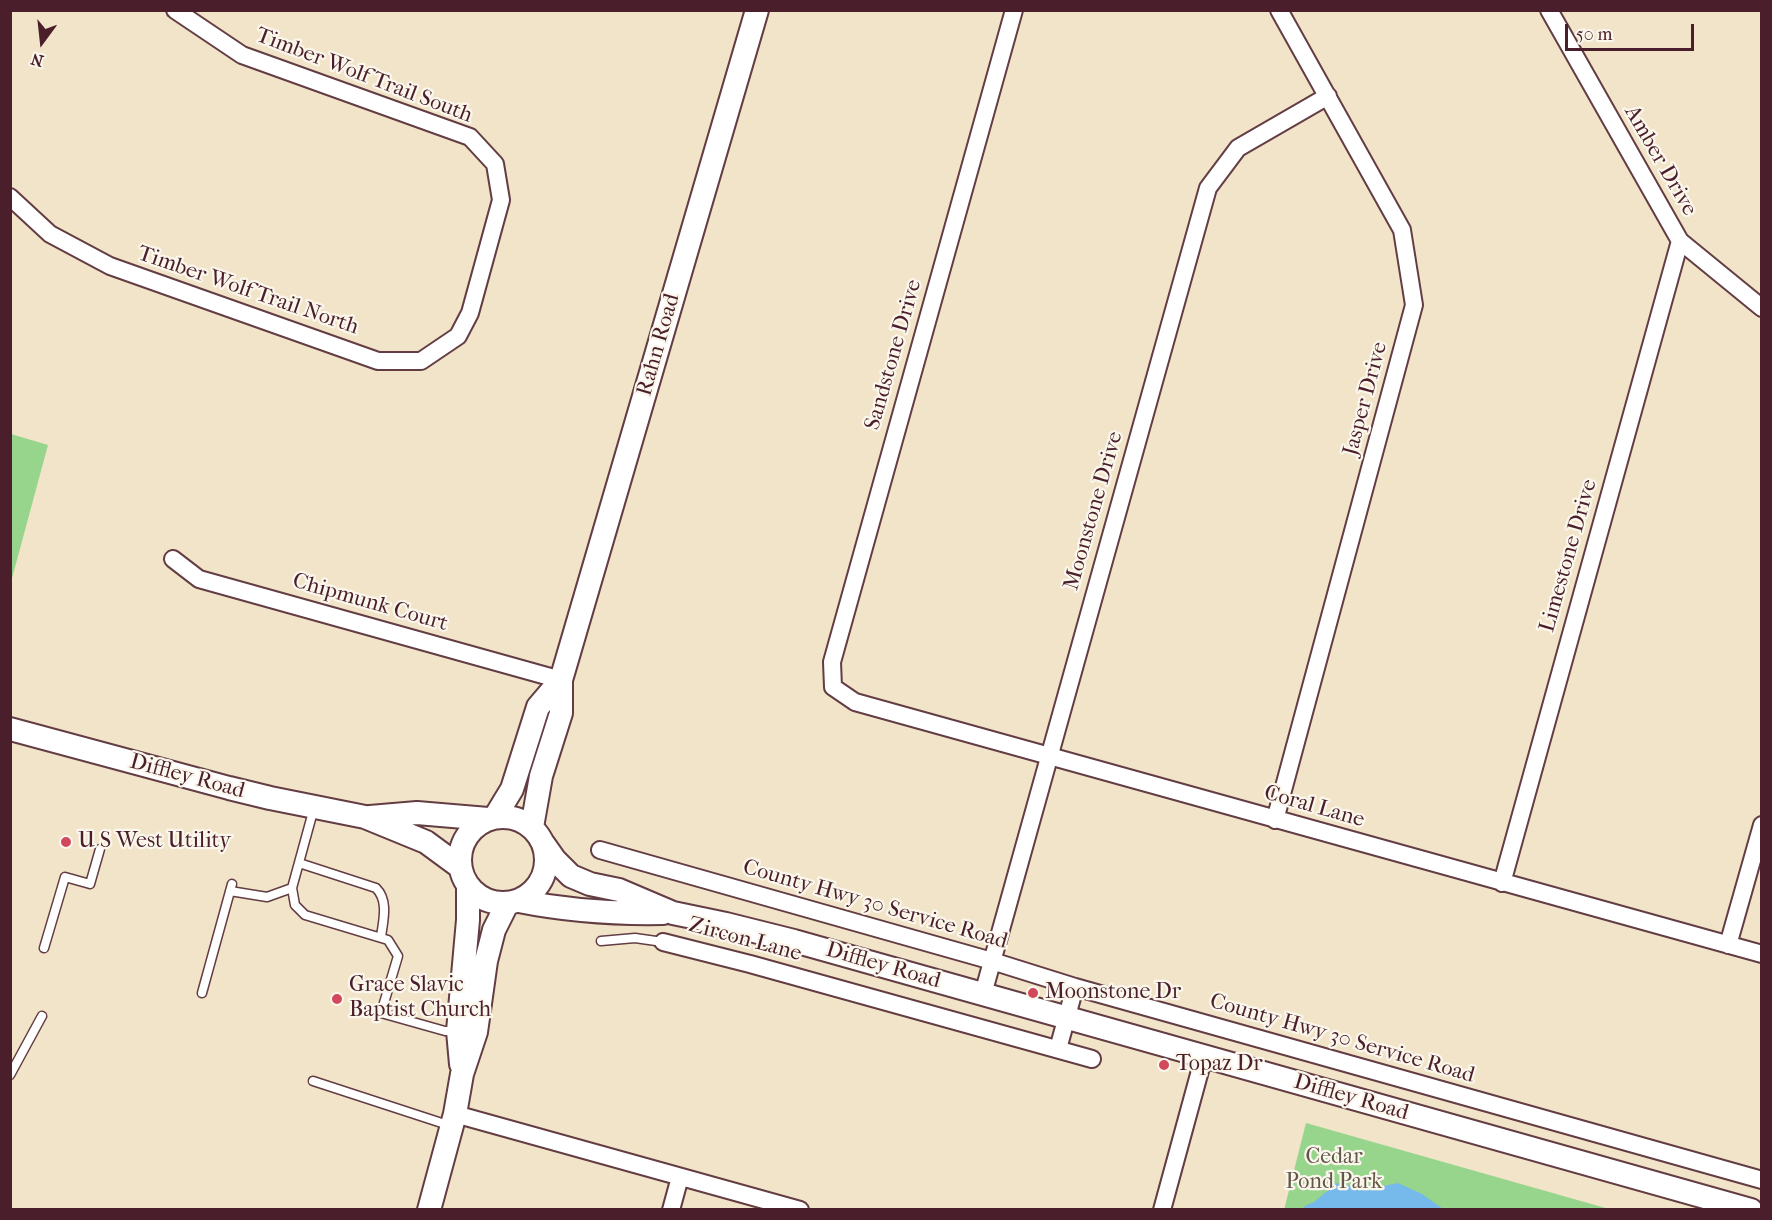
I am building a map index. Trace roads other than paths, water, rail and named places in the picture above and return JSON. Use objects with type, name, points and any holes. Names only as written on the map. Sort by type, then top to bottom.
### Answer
[{"type":"main road","name":"Rahn Road","points":[[537,835],[541,777],[561,713],[561,680],[757,10]]},
{"type":"main road","name":"Rahn Road","points":[[492,818],[512,789],[538,707],[561,680]]},
{"type":"main road","name":"Diffley Road","points":[[10,729],[229,788],[365,817],[426,842],[464,877]]},
{"type":"main road","name":"Diffley Road","points":[[365,817],[417,813],[492,818]]},
{"type":"main road","points":[[462,1074],[458,1031],[468,920],[460,852],[465,838],[475,827],[492,818],[508,817],[521,820],[537,835],[547,856],[546,870],[540,883],[531,894],[513,902],[492,903],[479,897],[464,877]]},
{"type":"main road","name":"Diffley Road","points":[[537,835],[555,860],[571,876],[590,884],[619,890],[673,913],[794,941],[1750,1209]]},
{"type":"main road","name":"Diffley Road","points":[[513,902],[614,914],[673,913]]},
{"type":"main road","points":[[429,1209],[453,1120],[462,1074],[476,1032],[486,961],[493,934],[513,902]]},
{"type":"street","name":"Timber Wolf Trail South","points":[[175,10],[242,55],[470,137],[495,164],[501,200],[470,312]]},
{"type":"street","name":"Sandstone Drive","points":[[855,702],[833,687],[832,662],[1014,10]]},
{"type":"street","name":"Jasper Drive","points":[[1275,820],[1414,305],[1402,230],[1279,10]]},
{"type":"street","name":"Amber Drive","points":[[1549,10],[1680,241],[1761,308]]},
{"type":"street","name":"Moonstone Drive","points":[[983,994],[1208,188],[1238,148],[1328,96]]},
{"type":"street","name":"Timber Wolf Trail North","points":[[10,197],[50,234],[110,266],[378,361],[421,361],[458,336],[470,312]]},
{"type":"street","name":"Limestone Drive","points":[[1502,883],[1680,241]]},
{"type":"street","name":"Chipmunk Court","points":[[173,559],[199,579],[561,680]]},
{"type":"street","name":"Coral Lane","points":[[855,702],[1761,954]]},
{"type":"street","points":[[1728,945],[1761,825]]},
{"type":"street","name":"County Hwy 30 Service Road","points":[[600,850],[992,961],[1075,987],[1761,1180]]},
{"type":"street","name":"Zircon Lane","points":[[663,942],[1092,1059]]},
{"type":"street","points":[[1058,1049],[1075,987]]},
{"type":"street","points":[[1162,1209],[1204,1056]]},
{"type":"street","points":[[453,1120],[800,1209]]},
{"type":"street","points":[[671,1209],[680,1177]]},
{"type":"lane","points":[[314,807],[292,888],[295,905],[305,915],[388,940],[398,956],[381,1013],[445,1031],[458,1031]]},
{"type":"lane","points":[[45,948],[65,877],[90,884],[100,849]]},
{"type":"lane","points":[[299,863],[376,888],[383,898],[385,911],[381,938]]},
{"type":"lane","points":[[202,993],[231,887],[267,897],[292,888]]},
{"type":"lane","points":[[601,941],[635,938],[663,942]]},
{"type":"lane","points":[[10,1076],[42,1016]]},
{"type":"lane","points":[[314,1081],[453,1120]]},
{"type":"water","points":[[1337,1183],[1368,1189],[1398,1183],[1422,1194],[1443,1209],[1303,1209]]},
{"type":"place","name":"U S West Utility","points":[[66,842]]},
{"type":"place","name":"Moonstone Dr","points":[[1033,993]]},
{"type":"place","name":"Grace Slavic Baptist Church","points":[[337,999]]},
{"type":"place","name":"Topaz Dr","points":[[1164,1065]]},
{"type":"park label","name":"Cedar Pond Park","points":[[1334,1170]]}]
